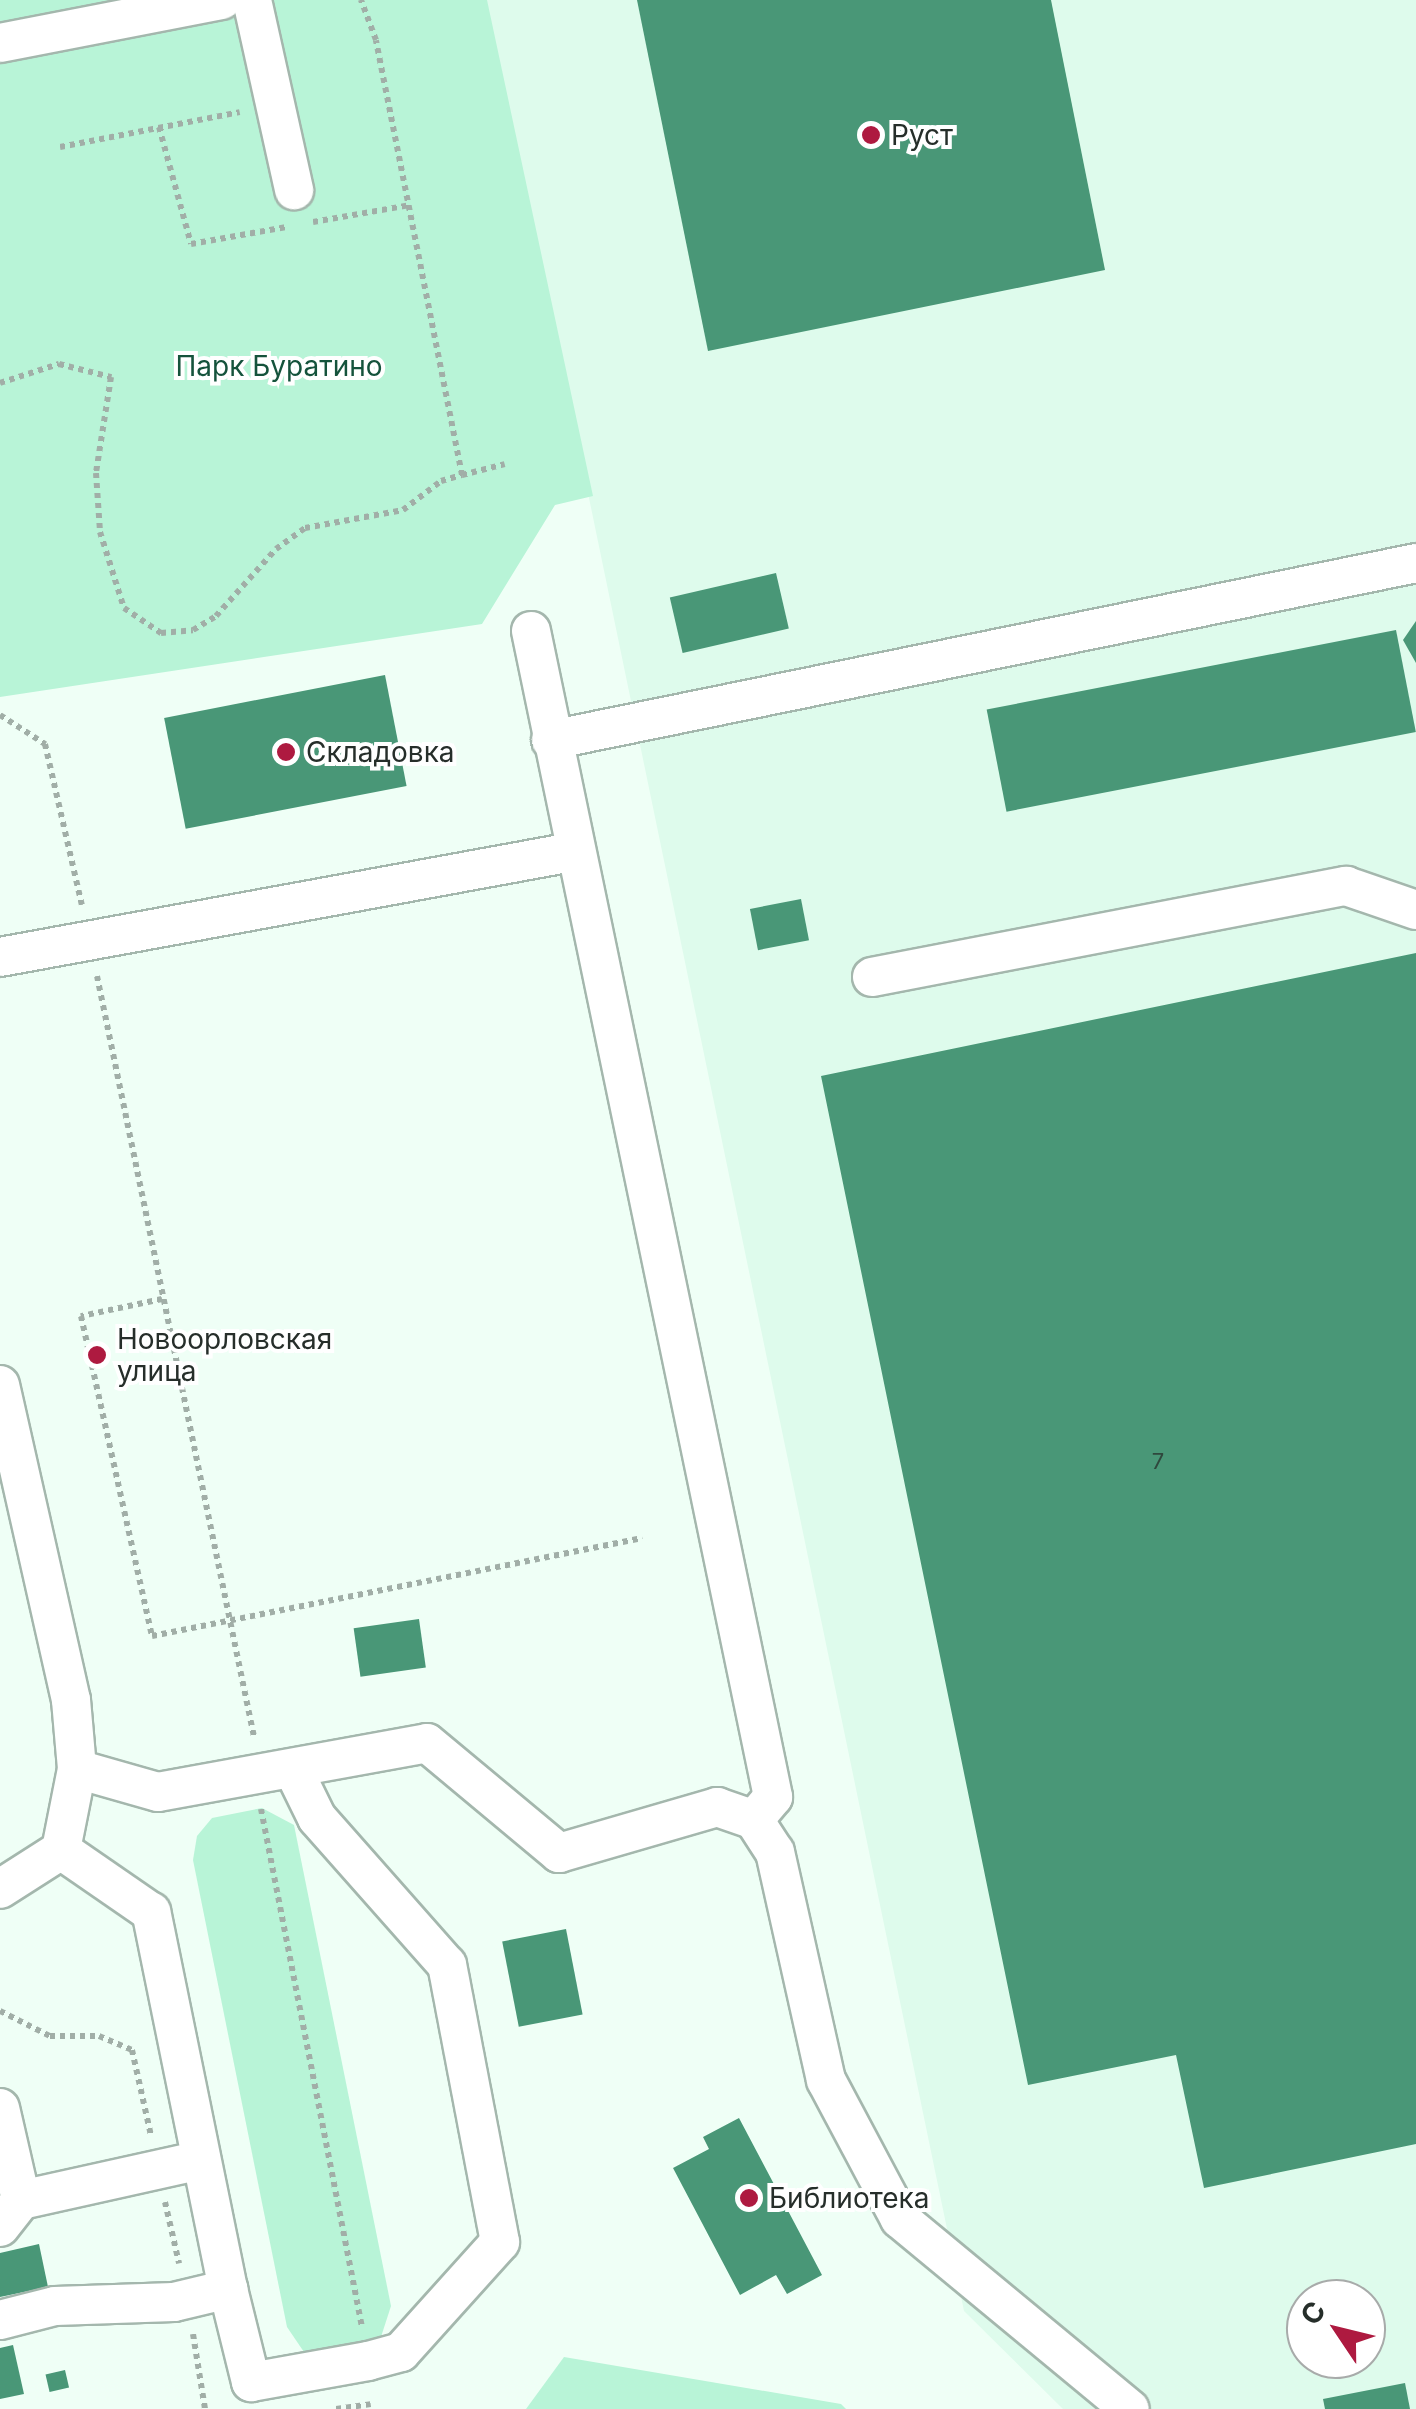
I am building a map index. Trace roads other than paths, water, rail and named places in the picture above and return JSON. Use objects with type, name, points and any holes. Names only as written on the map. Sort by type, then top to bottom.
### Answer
[{"type":"street","points":[[0,43],[222,0]]},
{"type":"street","points":[[252,0],[294,190]]},
{"type":"street","points":[[551,740],[1416,563]]},
{"type":"street","points":[[530,631],[572,852],[773,1796],[754,1820]]},
{"type":"street","points":[[0,956],[572,852]]},
{"type":"street","points":[[872,977],[1346,886],[1416,910]]},
{"type":"street","points":[[0,1385],[71,1700],[78,1770],[61,1850],[0,1889]]},
{"type":"street","points":[[78,1770],[158,1792],[428,1744],[559,1852],[717,1806],[754,1820],[775,1852],[826,2080],[900,2219],[1130,2409]]},
{"type":"street","points":[[61,1850],[151,1912],[200,2160],[251,2382],[368,2362],[402,2352],[500,2242],[446,1965],[317,1818],[293,1770]]},
{"type":"street","points":[[0,2108],[10,2213],[200,2160]]},
{"type":"street","points":[[0,2320],[56,2306],[187,2298],[228,2289]]},
{"type":"place","name":"Руст","points":[[871,135]]},
{"type":"place","name":"Складовка","points":[[286,752]]},
{"type":"place","name":"Новоорловская улица","points":[[97,1355]]},
{"type":"place","name":"Библиотека","points":[[749,2198]]},
{"type":"park label","name":"Парк Буратино","points":[[279,366]]}]
